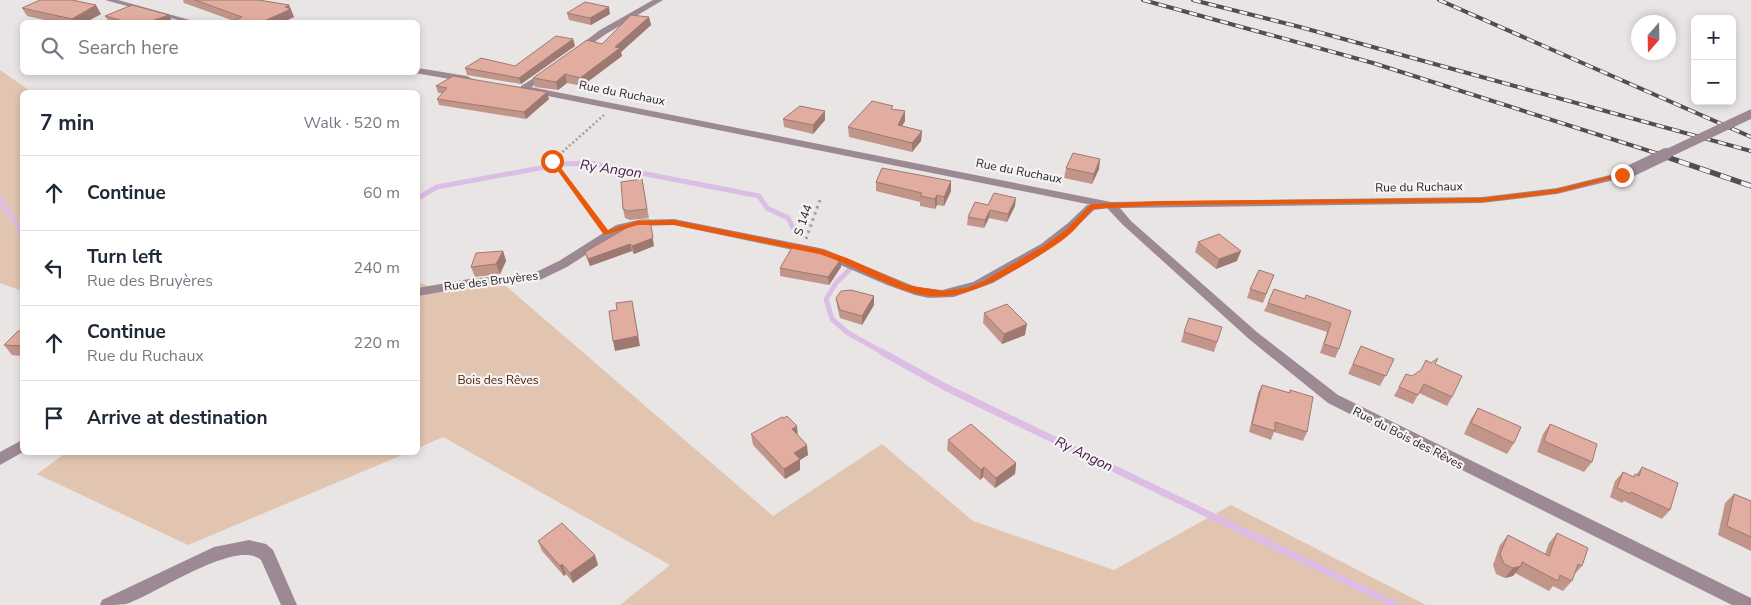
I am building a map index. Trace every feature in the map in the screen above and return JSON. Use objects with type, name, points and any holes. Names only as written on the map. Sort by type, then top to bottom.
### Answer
[{"type":"street","points":[[109,0],[185,20]]},
{"type":"street","points":[[571,54],[602,32],[659,0]]},
{"type":"street","name":"Rue du Ruchaux","points":[[556,66],[520,88],[1111,205],[1482,200],[1557,191],[1622,175],[1751,114]]},
{"type":"street","points":[[420,71],[481,81]]},
{"type":"street","name":"Rue des Bruyères","points":[[420,292],[469,283],[536,277],[563,264],[607,234],[628,225],[662,221],[803,248],[844,260],[885,280],[917,291],[955,294],[987,283],[1048,247],[1068,232],[1091,207],[1111,205]]},
{"type":"street","name":"Rue du Bois des Rêves","points":[[1111,205],[1127,223],[1243,328],[1295,373],[1332,400],[1749,605]]},
{"type":"street","points":[[0,459],[20,447]]},
{"type":"street","points":[[108,605],[220,552],[249,547],[260,549],[268,555],[289,605]]},
{"type":"path","points":[[599,121],[553,162],[607,234]]},
{"type":"path","name":"S 144","points":[[803,248],[821,197]]},
{"type":"green space","points":[[0,70],[29,90],[20,90],[20,290],[0,283]]},
{"type":"green space","name":"Bois des Rêves","points":[[420,283],[431,287],[506,286],[773,516],[882,444],[973,521],[1114,570],[1231,505],[1426,605],[620,605],[670,565],[443,437],[420,447]]},
{"type":"green space","points":[[63,455],[402,455],[188,545],[37,474]]},
{"type":"building","points":[[40,0],[72,0],[96,5],[72,19],[22,8]]},
{"type":"building","points":[[195,0],[259,0],[289,5],[285,7],[291,9],[266,20],[235,20],[242,17]]},
{"type":"building","points":[[585,2],[609,7],[590,18],[567,13]]},
{"type":"building","points":[[132,5],[169,15],[154,20],[120,20],[105,16]]},
{"type":"building","points":[[631,15],[649,17],[615,47],[620,48],[580,78],[565,74],[556,82],[533,78],[587,40],[602,44]]},
{"type":"building","points":[[556,36],[573,39],[519,78],[465,68],[481,58],[515,66]]},
{"type":"building","points":[[453,76],[547,92],[524,112],[437,99],[447,88],[436,86]]},
{"type":"building","points":[[872,101],[893,106],[891,109],[905,111],[898,125],[922,131],[912,143],[848,127]]},
{"type":"building","points":[[800,106],[825,111],[813,125],[783,119]]},
{"type":"building","points":[[1073,153],[1100,159],[1094,174],[1066,168]]},
{"type":"building","points":[[882,168],[951,181],[944,197],[937,195],[935,199],[920,196],[922,193],[876,182]]},
{"type":"building","points":[[642,179],[647,209],[628,211],[623,209],[621,182]]},
{"type":"building","points":[[994,193],[1016,198],[1008,214],[990,210],[985,220],[968,217],[975,202],[988,205]]},
{"type":"building","points":[[640,220],[650,220],[653,238],[588,259],[585,252]]},
{"type":"building","points":[[1219,234],[1241,251],[1219,259],[1198,242]]},
{"type":"building","points":[[794,244],[816,248],[841,259],[828,277],[780,268]]},
{"type":"building","points":[[503,251],[496,264],[471,267],[476,253]]},
{"type":"building","points":[[1259,270],[1274,275],[1266,294],[1250,289]]},
{"type":"building","points":[[1274,289],[1305,299],[1306,295],[1351,311],[1339,349],[1324,344],[1331,323],[1268,303]]},
{"type":"building","points":[[851,290],[874,296],[862,316],[840,310],[836,298],[841,291]]},
{"type":"building","points":[[632,301],[638,336],[613,341],[609,311],[617,310],[616,303]]},
{"type":"building","points":[[1007,304],[1027,324],[1004,334],[984,313]]},
{"type":"building","points":[[1189,318],[1222,327],[1217,342],[1184,332]]},
{"type":"building","points":[[18,331],[20,331],[20,346],[4,345]]},
{"type":"building","points":[[1361,346],[1394,359],[1386,376],[1353,364]]},
{"type":"building","points":[[1438,358],[1435,364],[1462,376],[1452,397],[1424,384],[1418,395],[1399,387],[1406,374],[1412,376],[1421,370],[1426,360],[1431,363]]},
{"type":"building","points":[[1262,385],[1290,393],[1290,390],[1313,397],[1307,432],[1275,422],[1275,431],[1252,424]]},
{"type":"building","points":[[1478,408],[1521,427],[1514,443],[1471,423]]},
{"type":"building","points":[[787,416],[797,426],[792,429],[807,445],[794,453],[800,459],[784,469],[751,434]]},
{"type":"building","points":[[971,424],[1016,463],[996,478],[984,467],[981,470],[948,440]]},
{"type":"building","points":[[1550,424],[1597,444],[1592,462],[1544,441]]},
{"type":"building","points":[[1642,467],[1678,483],[1670,510],[1631,492],[1630,494],[1617,488],[1623,472],[1634,477],[1635,474],[1639,476]]},
{"type":"building","points":[[1734,494],[1751,501],[1751,537],[1727,526]]},
{"type":"building","points":[[562,523],[595,555],[570,573],[562,564],[560,566],[538,541]]},
{"type":"building","points":[[1557,533],[1588,548],[1582,566],[1578,564],[1572,581],[1560,575],[1558,581],[1522,562],[1521,566],[1513,568],[1504,564],[1500,554],[1508,535],[1549,556]]},
{"type":"waterway","name":"Ry Angon","points":[[420,197],[437,187],[562,164],[590,163],[759,196],[767,208],[788,218],[793,228]]},
{"type":"waterway","name":"Ry Angon","points":[[0,199],[20,230]]},
{"type":"waterway","name":"Ry Angon","points":[[851,268],[836,283],[826,299],[832,319],[848,333],[884,353]]},
{"type":"waterway","name":"Ry Angon","points":[[882,352],[945,387],[1396,605]]},
{"type":"railway","points":[[1143,0],[1373,63],[1662,155]]},
{"type":"railway","points":[[1193,0],[1300,27],[1751,151]]},
{"type":"railway","points":[[1439,0],[1751,137]]},
{"type":"railway","points":[[1658,154],[1751,186]]},
{"type":"route","points":[[552,161],[607,234],[620,227],[638,223],[674,222],[747,239],[820,252],[844,260],[885,280],[905,287],[917,291],[943,294],[968,291],[987,283],[1048,247],[1068,232],[1091,207],[1160,203],[1482,200],[1557,191],[1622,175]]}]
